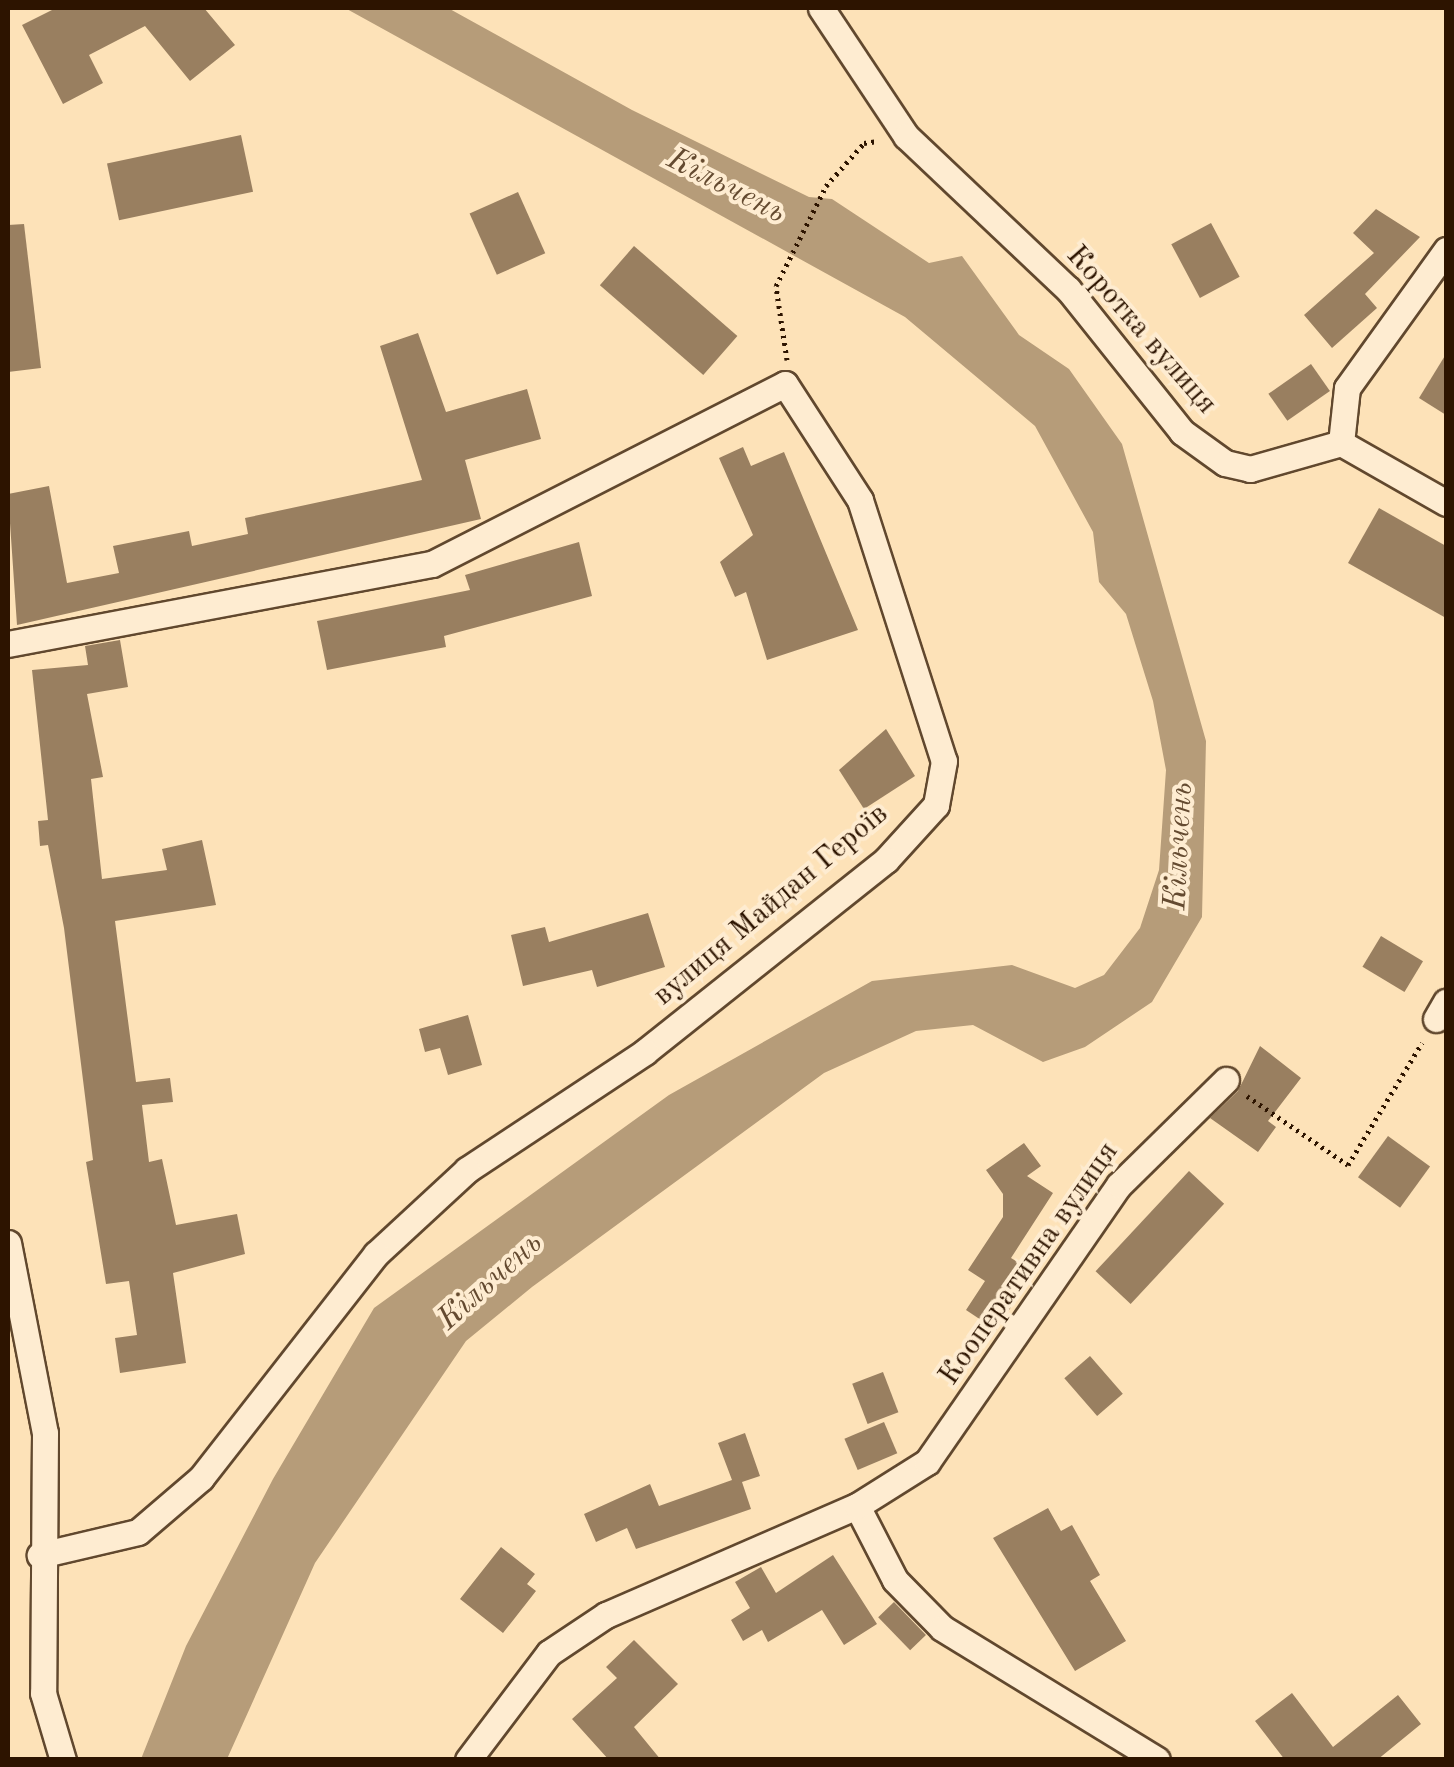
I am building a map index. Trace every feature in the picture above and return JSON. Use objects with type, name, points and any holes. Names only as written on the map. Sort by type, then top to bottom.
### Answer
[{"type":"street","name":"Коротка вулиця","points":[[821,8],[906,136],[1068,289],[1182,432],[1225,464],[1272,466],[1341,444]]},
{"type":"street","points":[[1446,250],[1348,388],[1341,444],[1446,503]]},
{"type":"street","name":"вулиця Майдан Героїв","points":[[8,644],[432,564],[785,384],[860,500],[944,761],[936,805],[886,860],[646,1052],[467,1170],[376,1254],[202,1478],[138,1532],[40,1556]]},
{"type":"street","name":"Кооперативна вулиця","points":[[468,1760],[549,1653],[606,1615],[856,1506],[927,1462],[1119,1185],[1226,1080]]},
{"type":"street","points":[[8,1242],[45,1433],[40,1556],[43,1692],[63,1760]]},
{"type":"street","points":[[856,1506],[894,1580],[942,1628],[1157,1760]]},
{"type":"path","points":[[789,346],[776,286],[826,186],[864,144],[906,136]]},
{"type":"path","points":[[1226,1080],[1348,1164],[1441,1011]]},
{"type":"water","name":"Кільчень","points":[[345,8],[448,8],[632,110],[809,197],[832,199],[929,263],[962,256],[1019,335],[1069,369],[1122,444],[1206,741],[1202,917],[1152,1002],[1085,1047],[1043,1062],[973,1025],[916,1031],[824,1073],[532,1287],[466,1341],[315,1563],[227,1759],[141,1759],[186,1646],[273,1479],[374,1308],[669,1095],[872,981],[1012,965],[1075,988],[1104,975],[1140,928],[1159,870],[1166,770],[1153,701],[1126,614],[1099,582],[1093,532],[1035,426],[905,317]]},
{"type":"building","points":[[56,8],[204,8],[235,45],[190,81],[145,26],[89,55],[103,83],[63,104],[22,25]]},
{"type":"building","points":[[241,135],[253,192],[119,220],[107,163]]},
{"type":"building","points":[[518,192],[545,253],[497,275],[470,214]]},
{"type":"building","points":[[1376,209],[1420,237],[1365,294],[1377,308],[1332,348],[1304,315],[1374,253],[1353,233]]},
{"type":"building","points":[[1211,223],[1240,277],[1200,298],[1171,244]]},
{"type":"building","points":[[24,224],[41,368],[8,372],[8,225]]},
{"type":"building","points":[[634,246],[737,336],[703,375],[600,285]]},
{"type":"building","points":[[418,333],[446,412],[527,389],[541,439],[465,460],[481,519],[17,625],[8,494],[49,486],[67,583],[119,573],[113,546],[189,531],[192,546],[248,534],[245,518],[422,480],[380,346]]},
{"type":"building","points":[[1446,354],[1446,415],[1419,398]]},
{"type":"building","points":[[1311,364],[1330,391],[1287,421],[1268,394]]},
{"type":"building","points":[[743,447],[751,466],[784,452],[858,630],[767,660],[746,592],[735,597],[720,562],[753,535],[719,458]]},
{"type":"building","points":[[1379,508],[1446,546],[1446,618],[1348,563]]},
{"type":"building","points":[[579,542],[592,596],[444,636],[446,647],[327,670],[317,621],[470,590],[465,575]]},
{"type":"building","points":[[120,640],[128,687],[87,694],[103,777],[91,779],[102,879],[167,870],[162,849],[202,840],[216,905],[115,921],[136,1082],[170,1078],[173,1102],[142,1105],[149,1162],[162,1159],[176,1225],[237,1214],[245,1254],[173,1273],[186,1363],[120,1373],[115,1338],[137,1335],[129,1281],[106,1284],[86,1162],[93,1160],[64,928],[48,845],[40,846],[38,821],[48,820],[32,670],[88,665],[85,646]]},
{"type":"building","points":[[886,729],[915,776],[864,809],[839,770]]},
{"type":"building","points":[[648,913],[665,967],[597,987],[592,970],[523,986],[511,935],[545,927],[549,942]]},
{"type":"building","points":[[1381,936],[1423,961],[1404,992],[1362,967]]},
{"type":"building","points":[[468,1015],[482,1065],[448,1075],[440,1048],[425,1052],[419,1029]]},
{"type":"building","points":[[1260,1046],[1301,1078],[1268,1121],[1276,1127],[1258,1152],[1210,1118],[1238,1091]]},
{"type":"building","points":[[1388,1136],[1430,1167],[1400,1208],[1358,1177]]},
{"type":"building","points":[[1024,1143],[1041,1166],[1027,1176],[1053,1193],[1011,1258],[1034,1272],[996,1330],[966,1310],[985,1281],[968,1270],[1003,1217],[1003,1194],[986,1170]]},
{"type":"building","points":[[1189,1171],[1224,1204],[1131,1304],[1096,1271]]},
{"type":"building","points":[[1090,1356],[1123,1394],[1097,1416],[1064,1378]]},
{"type":"building","points":[[883,1372],[898,1412],[868,1424],[852,1384]]},
{"type":"building","points":[[884,1422],[897,1453],[858,1470],[844,1439]]},
{"type":"building","points":[[745,1433],[760,1476],[742,1482],[751,1509],[636,1549],[627,1528],[596,1542],[584,1514],[650,1484],[659,1506],[732,1480],[718,1443]]},
{"type":"building","points":[[1048,1508],[1061,1531],[1072,1525],[1100,1575],[1090,1581],[1126,1641],[1075,1671],[993,1538]]},
{"type":"building","points":[[501,1547],[535,1574],[527,1584],[536,1591],[503,1633],[460,1599]]},
{"type":"building","points":[[833,1555],[877,1624],[844,1645],[822,1610],[768,1642],[762,1630],[743,1641],[731,1620],[750,1608],[735,1582],[761,1567],[776,1593]]},
{"type":"building","points":[[894,1602],[926,1635],[910,1650],[878,1617]]},
{"type":"building","points":[[634,1640],[678,1684],[634,1727],[661,1760],[609,1760],[572,1719],[617,1678],[606,1667]]},
{"type":"building","points":[[1292,1693],[1333,1747],[1398,1695],[1421,1724],[1377,1760],[1285,1760],[1255,1721]]}]
